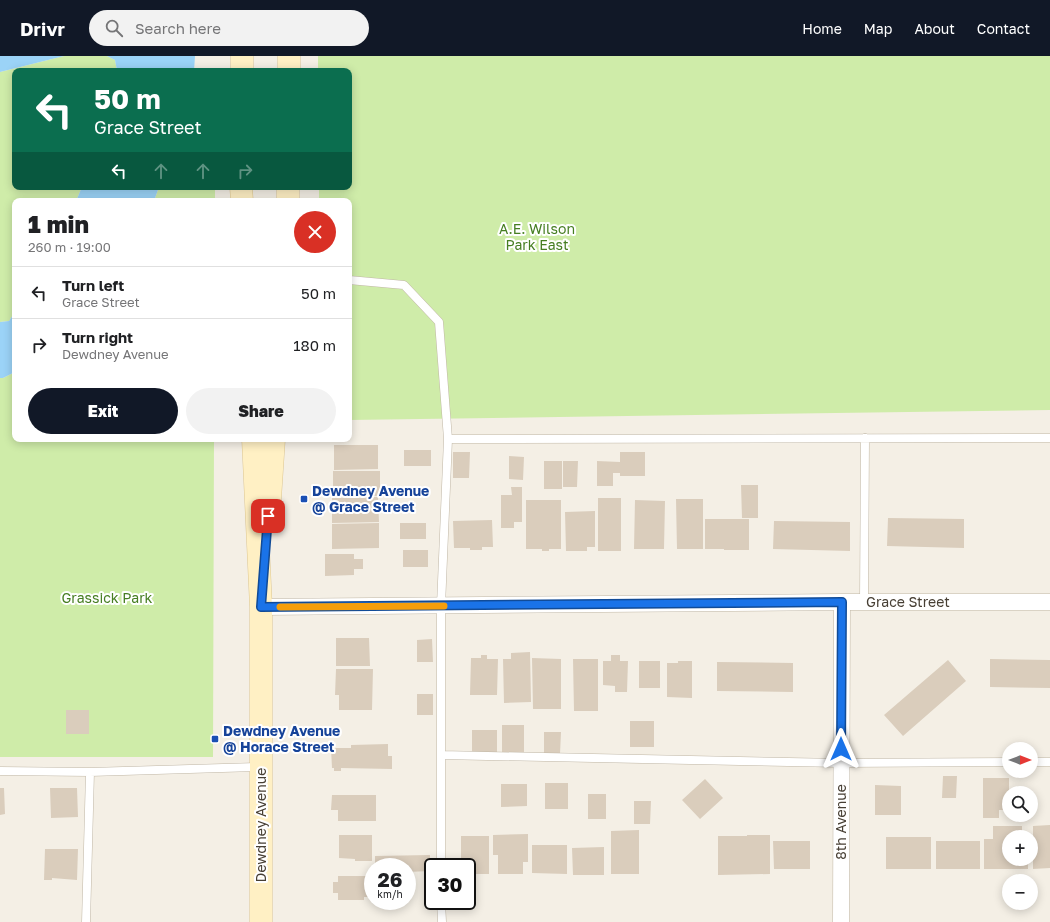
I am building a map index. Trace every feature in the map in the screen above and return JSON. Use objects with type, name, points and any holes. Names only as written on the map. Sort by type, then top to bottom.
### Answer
[{"type":"main road","points":[[242,56],[242,68]]},
{"type":"main road","points":[[289,56],[289,68]]},
{"type":"main road","name":"Dewdney Avenue","points":[[253,442],[261,607],[261,922]]},
{"type":"main road","name":"Dewdney Avenue","points":[[261,607],[274,442]]},
{"type":"street","name":"Grace Street","points":[[261,607],[842,602],[1050,602]]},
{"type":"street","name":"8th Avenue","points":[[841,922],[842,602]]},
{"type":"lane","points":[[352,280],[404,285],[439,322],[448,439],[441,606],[441,858]]},
{"type":"lane","points":[[864,602],[865,438]]},
{"type":"lane","points":[[448,439],[1050,438]]},
{"type":"lane","points":[[441,755],[841,763],[1002,762]]},
{"type":"lane","points":[[1038,762],[1050,762]]},
{"type":"lane","points":[[0,771],[90,772],[261,767]]},
{"type":"lane","points":[[86,922],[90,772]]},
{"type":"lane","points":[[441,910],[442,922]]},
{"type":"green space","points":[[64,56],[107,56],[115,60],[116,68],[16,68]]},
{"type":"green space","name":"A.E. Wilson Park East","points":[[318,56],[1050,56],[1050,410],[352,420],[352,198],[319,198],[319,190],[352,190],[352,68],[318,68]]},
{"type":"green space","points":[[12,69],[12,190],[81,190],[77,198],[12,198],[12,316],[9,321],[0,322],[0,72]]},
{"type":"green space","points":[[158,190],[215,190],[215,198],[155,198]]},
{"type":"green space","name":"Grassick Park","points":[[12,374],[12,442],[214,442],[213,757],[0,757],[0,378]]},
{"type":"water","points":[[0,56],[64,56],[12,68],[0,72]]},
{"type":"water","points":[[107,56],[195,56],[194,68],[116,68],[115,60]]},
{"type":"water","points":[[81,190],[158,190],[155,198],[77,198]]},
{"type":"water","points":[[12,316],[12,374],[0,378],[0,322],[9,321]]},
{"type":"building","points":[[334,445],[378,445],[378,469],[334,470]]},
{"type":"building","points":[[404,450],[431,450],[431,466],[404,466]]},
{"type":"building","points":[[453,452],[470,452],[469,478],[453,478]]},
{"type":"building","points":[[620,452],[645,452],[645,476],[620,476],[620,473],[613,473],[613,486],[597,486],[597,461],[620,462]]},
{"type":"building","points":[[509,456],[524,457],[523,480],[509,479]]},
{"type":"building","points":[[544,461],[562,461],[562,489],[544,489]]},
{"type":"building","points":[[563,461],[578,461],[577,487],[563,487]]},
{"type":"building","points":[[333,471],[380,471],[380,496],[333,496]]},
{"type":"building","points":[[741,485],[758,485],[758,518],[742,518]]},
{"type":"building","points":[[511,487],[522,487],[522,522],[514,522],[514,528],[501,528],[501,495],[512,495]]},
{"type":"building","points":[[378,497],[379,522],[332,523],[332,498]]},
{"type":"building","points":[[598,498],[621,498],[621,551],[598,551]]},
{"type":"building","points":[[676,499],[703,499],[703,549],[677,549]]},
{"type":"building","points":[[526,500],[561,500],[561,549],[549,549],[549,551],[542,551],[542,549],[526,549]]},
{"type":"building","points":[[635,500],[665,501],[664,549],[634,549]]},
{"type":"building","points":[[595,511],[595,547],[587,547],[587,551],[566,551],[565,512]]},
{"type":"building","points":[[888,518],[964,519],[964,548],[887,546]]},
{"type":"building","points":[[705,519],[749,519],[749,550],[705,549]]},
{"type":"building","points":[[492,520],[493,547],[482,547],[482,550],[454,548],[453,521]]},
{"type":"building","points":[[774,521],[850,522],[850,551],[773,549]]},
{"type":"building","points":[[379,523],[379,548],[332,549],[332,524]]},
{"type":"building","points":[[400,523],[426,523],[426,539],[400,539]]},
{"type":"building","points":[[403,550],[428,550],[428,567],[403,567]]},
{"type":"building","points":[[325,554],[354,554],[354,559],[363,559],[363,569],[354,569],[354,575],[325,576]]},
{"type":"building","points":[[336,638],[369,638],[370,666],[336,666]]},
{"type":"building","points":[[432,639],[433,662],[417,662],[417,640]]},
{"type":"building","points":[[530,652],[531,702],[504,703],[503,659],[511,659],[511,653]]},
{"type":"building","points":[[481,655],[487,655],[487,659],[498,659],[497,695],[470,695],[471,658],[481,658]]},
{"type":"building","points":[[611,655],[620,655],[620,661],[628,661],[627,692],[615,692],[615,686],[603,685],[603,661],[611,661]]},
{"type":"building","points":[[532,658],[561,659],[561,709],[533,709]]},
{"type":"building","points":[[573,659],[598,659],[598,711],[574,711]]},
{"type":"building","points":[[990,659],[1050,660],[1050,688],[990,687]]},
{"type":"building","points":[[948,660],[966,681],[903,736],[884,715]]},
{"type":"building","points":[[639,661],[660,661],[660,688],[639,688]]},
{"type":"building","points":[[678,661],[692,661],[692,698],[667,697],[667,663],[678,663]]},
{"type":"building","points":[[717,662],[793,663],[793,692],[717,691]]},
{"type":"building","points":[[336,669],[373,669],[372,710],[339,710],[339,695],[335,695]]},
{"type":"building","points":[[417,694],[433,694],[433,715],[417,715]]},
{"type":"building","points":[[66,710],[89,710],[89,734],[66,734]]},
{"type":"building","points":[[630,721],[654,721],[654,747],[630,747]]},
{"type":"building","points":[[502,725],[524,725],[524,754],[502,754]]},
{"type":"building","points":[[472,730],[497,730],[497,754],[472,754]]},
{"type":"building","points":[[544,732],[561,732],[560,754],[544,754]]},
{"type":"building","points":[[388,744],[388,756],[392,756],[392,769],[341,768],[341,771],[334,771],[334,768],[332,768],[331,748],[351,748],[351,745]]},
{"type":"building","points":[[943,776],[957,776],[956,798],[942,798]]},
{"type":"building","points":[[983,778],[1009,778],[1009,786],[1002,786],[1002,810],[999,810],[999,818],[983,818]]},
{"type":"building","points":[[705,779],[723,798],[700,819],[682,800]]},
{"type":"building","points":[[545,783],[568,783],[568,809],[545,809]]},
{"type":"building","points":[[501,784],[527,784],[527,806],[501,807]]},
{"type":"building","points":[[875,785],[901,786],[901,815],[875,815]]},
{"type":"building","points":[[0,788],[4,788],[5,814],[0,815]]},
{"type":"building","points":[[50,788],[77,788],[78,817],[51,818]]},
{"type":"building","points":[[588,794],[606,794],[606,819],[588,819]]},
{"type":"building","points":[[332,795],[376,795],[376,821],[338,821],[338,810],[331,810]]},
{"type":"building","points":[[634,801],[651,801],[650,824],[634,824]]},
{"type":"building","points":[[1050,825],[1050,868],[1033,869],[1033,866],[1038,866],[1038,830],[1033,830],[1033,826]]},
{"type":"building","points":[[993,826],[1022,826],[1022,830],[1002,830],[1002,866],[1028,866],[1028,869],[984,869],[984,839],[993,839]]},
{"type":"building","points":[[639,830],[639,874],[611,874],[611,831]]},
{"type":"building","points":[[528,834],[528,862],[523,862],[523,874],[498,874],[498,855],[493,855],[493,835]]},
{"type":"building","points":[[339,835],[372,835],[372,858],[364,858],[364,861],[355,861],[355,859],[339,858]]},
{"type":"building","points":[[770,835],[770,874],[718,875],[718,836]]},
{"type":"building","points":[[461,836],[489,836],[489,874],[476,874],[476,858],[461,858]]},
{"type":"building","points":[[886,837],[931,837],[931,869],[886,869]]},
{"type":"building","points":[[773,841],[810,841],[810,869],[774,869]]},
{"type":"building","points":[[936,841],[980,841],[980,869],[936,869]]},
{"type":"building","points":[[532,845],[567,845],[567,874],[532,873]]},
{"type":"building","points":[[604,847],[604,875],[573,875],[572,848]]},
{"type":"building","points":[[45,849],[78,849],[77,880],[52,878],[52,880],[44,880]]},
{"type":"building","points":[[430,855],[430,858],[424,858],[424,871],[416,872],[416,858],[375,858],[375,856]]},
{"type":"building","points":[[338,876],[364,876],[364,900],[338,900],[338,893],[333,893],[333,882],[338,882]]},
{"type":"slow traffic","points":[[280,607],[444,606]]},
{"type":"place","name":"Dewdney Avenue @ Grace Street","points":[[304,499]]},
{"type":"place","name":"Dewdney Avenue @ Horace Street","points":[[215,739]]},
{"type":"route","points":[[268,516],[261,607],[842,602],[841,749]]}]
